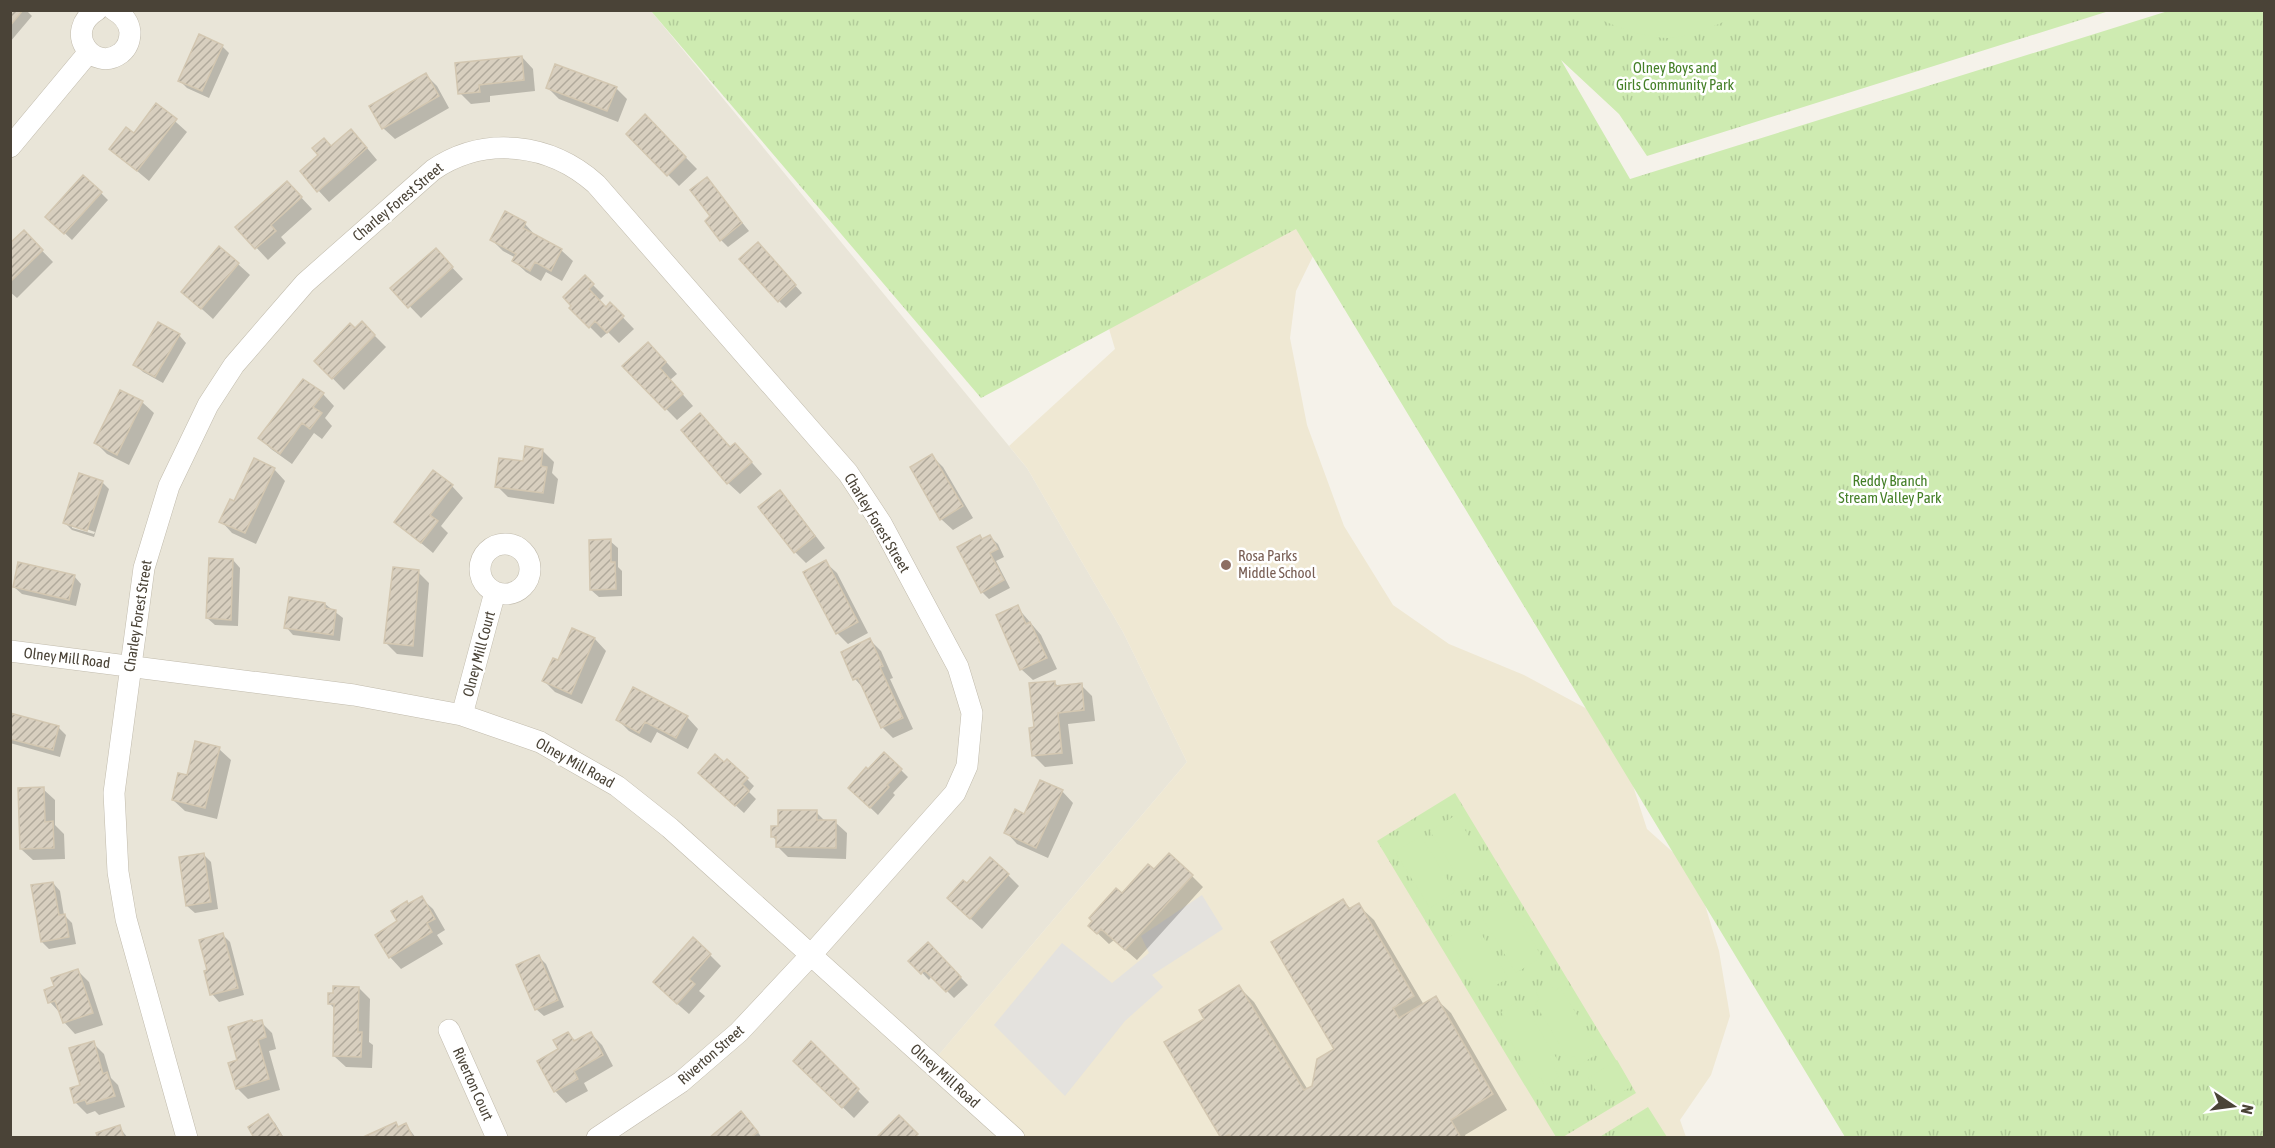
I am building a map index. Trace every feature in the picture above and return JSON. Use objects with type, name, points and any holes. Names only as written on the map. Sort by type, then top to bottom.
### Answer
[{"type":"street","points":[[96,10],[84,21],[81,38],[89,52],[95,56],[111,58],[125,50],[129,43],[129,27],[126,19],[114,10]]},
{"type":"street","points":[[10,147],[89,52]]},
{"type":"street","name":"Charley Forest Street","points":[[187,1137],[126,919],[118,872],[114,793],[144,568],[169,486],[208,405],[234,365],[306,282],[433,170],[464,154],[513,147],[542,152],[576,167],[596,184],[848,473],[881,524],[958,667],[972,713],[967,766],[955,793],[811,956]]},
{"type":"street","name":"Olney Mill Court","points":[[462,715],[495,592]]},
{"type":"street","name":"Olney Mill Road","points":[[10,651],[354,695],[462,715],[540,742],[617,786],[670,828],[1014,1137]]},
{"type":"street","name":"Riverton Street","points":[[597,1137],[681,1082],[739,1032],[811,956]]},
{"type":"street","name":"Riverton Court","points":[[449,1030],[497,1137]]},
{"type":"shaded area","points":[[10,11],[651,11],[1027,468],[1123,632],[1187,762],[932,1063],[1014,1137],[11,1137]]},
{"type":"shaded area","name":"Rosa Parks Middle School","points":[[1055,147],[1335,211],[1296,291],[1290,338],[1307,425],[1344,526],[1393,605],[1449,644],[1524,675],[1591,711],[1623,755],[1647,829],[1695,872],[1719,951],[1730,1016],[1711,1075],[1680,1120],[1686,1137],[1014,1137],[931,1064],[1187,762],[1123,632],[1027,468],[1009,446],[1115,349]]},
{"type":"shaded area","points":[[1202,895],[1223,929],[1152,975],[1163,987],[1125,1021],[1065,1096],[994,1025],[1062,943],[1112,983],[1149,953],[1141,936]]},
{"type":"green space","name":"Reddy Branch Stream Valley Park","points":[[651,11],[2109,11],[1647,156],[1619,114],[1561,60],[1630,179],[2168,11],[2264,11],[2264,1137],[1845,1137],[1296,229],[981,398]]},
{"type":"green space","points":[[1585,11],[1744,11],[1687,35],[1660,38],[1626,29]]},
{"type":"green space","points":[[1455,793],[1636,1093],[1563,1137],[1556,1137],[1377,841]]},
{"type":"green space","points":[[1456,815],[1490,871],[1464,887],[1430,831]]},
{"type":"green space","points":[[1421,836],[1455,892],[1430,908],[1395,852]]},
{"type":"green space","points":[[1508,901],[1542,957],[1516,973],[1482,917]]},
{"type":"green space","points":[[1474,922],[1508,978],[1481,994],[1448,938]]},
{"type":"green space","points":[[1549,982],[1555,991],[1560,987],[1594,1043],[1588,1047],[1594,1056],[1579,1065],[1574,1056],[1568,1059],[1535,1003],[1540,999],[1535,991]]},
{"type":"green space","points":[[1515,1003],[1520,1012],[1526,1008],[1560,1064],[1554,1068],[1559,1077],[1545,1085],[1540,1077],[1534,1080],[1500,1024],[1506,1020],[1501,1012]]},
{"type":"green space","points":[[1617,1060],[1632,1086],[1604,1103],[1588,1078]]},
{"type":"green space","points":[[1648,1107],[1667,1137],[1598,1138]]},
{"type":"green space","points":[[1645,1117],[1657,1137],[1612,1137]]},
{"type":"building","points":[[10,10],[23,10],[10,26]]},
{"type":"building","points":[[199,34],[223,45],[202,91],[178,81]]},
{"type":"building","points":[[522,56],[524,80],[479,85],[480,92],[458,94],[455,63]]},
{"type":"building","points":[[555,64],[617,87],[607,111],[546,88]]},
{"type":"building","points":[[426,73],[439,96],[382,129],[369,106]]},
{"type":"building","points":[[156,103],[177,119],[137,171],[109,149],[126,127],[134,133]]},
{"type":"building","points":[[645,114],[686,157],[667,176],[626,134]]},
{"type":"building","points":[[351,129],[367,148],[317,192],[300,171],[318,155],[312,148],[324,138],[331,146]]},
{"type":"building","points":[[83,175],[102,192],[64,234],[45,217]]},
{"type":"building","points":[[707,177],[742,223],[720,241],[705,221],[710,216],[690,190]]},
{"type":"building","points":[[287,181],[302,197],[271,225],[276,231],[255,249],[235,227]]},
{"type":"building","points":[[505,211],[526,222],[523,228],[562,249],[551,271],[535,262],[530,271],[512,261],[516,254],[490,240]]},
{"type":"building","points":[[24,230],[43,250],[10,282],[10,243]]},
{"type":"building","points":[[758,242],[796,285],[778,302],[739,259]]},
{"type":"building","points":[[219,246],[239,263],[201,309],[181,292]]},
{"type":"building","points":[[436,248],[453,267],[408,308],[390,288]]},
{"type":"building","points":[[585,275],[594,284],[589,289],[606,307],[610,302],[624,316],[607,333],[595,321],[589,328],[569,308],[571,306],[563,297]]},
{"type":"building","points":[[362,321],[375,335],[332,379],[314,361],[350,323],[355,328]]},
{"type":"building","points":[[158,322],[180,334],[155,377],[133,365]]},
{"type":"building","points":[[648,342],[666,362],[660,368],[683,394],[665,410],[622,366]]},
{"type":"building","points":[[303,379],[324,393],[313,407],[322,413],[310,429],[302,423],[280,454],[258,438]]},
{"type":"building","points":[[120,390],[143,401],[117,455],[94,443]]},
{"type":"building","points":[[700,413],[730,447],[735,443],[752,462],[727,484],[681,430]]},
{"type":"building","points":[[525,446],[543,449],[541,466],[547,467],[543,493],[495,487],[499,458],[523,461]]},
{"type":"building","points":[[932,454],[963,506],[940,520],[910,467]]},
{"type":"building","points":[[254,458],[275,468],[245,533],[219,522],[230,499],[234,501]]},
{"type":"building","points":[[433,470],[453,485],[430,515],[438,521],[421,543],[394,522]]},
{"type":"building","points":[[79,473],[103,481],[87,531],[63,523]]},
{"type":"building","points":[[780,490],[815,536],[794,553],[758,507]]},
{"type":"building","points":[[980,535],[982,539],[990,535],[998,549],[990,553],[1004,580],[981,593],[957,547]]},
{"type":"building","points":[[611,539],[611,562],[615,562],[616,589],[590,590],[589,540]]},
{"type":"building","points":[[209,558],[233,559],[231,620],[206,618]]},
{"type":"building","points":[[826,560],[858,622],[836,634],[803,572]]},
{"type":"building","points":[[18,562],[75,575],[69,600],[13,587]]},
{"type":"building","points":[[393,567],[419,570],[413,646],[384,643]]},
{"type":"building","points":[[289,597],[325,603],[325,608],[336,610],[333,635],[284,628]]},
{"type":"building","points":[[1018,605],[1026,624],[1030,622],[1047,658],[1020,670],[996,615]]},
{"type":"building","points":[[572,628],[595,638],[571,694],[542,681],[553,658],[558,660]]},
{"type":"building","points":[[870,638],[883,666],[880,667],[903,718],[881,728],[858,678],[853,680],[841,652]]},
{"type":"building","points":[[1055,681],[1055,686],[1082,683],[1084,710],[1058,713],[1062,753],[1032,756],[1029,728],[1034,727],[1029,683]]},
{"type":"building","points":[[633,687],[688,716],[676,738],[645,722],[639,733],[616,720]]},
{"type":"building","points":[[10,713],[59,726],[53,750],[10,739]]},
{"type":"building","points":[[195,741],[220,747],[205,808],[172,800],[178,773],[187,775]]},
{"type":"building","points":[[884,752],[902,769],[870,808],[848,788],[866,767],[868,769]]},
{"type":"building","points":[[715,754],[724,762],[727,759],[748,778],[742,784],[749,791],[735,806],[698,773]]},
{"type":"building","points":[[1040,780],[1063,790],[1036,848],[1004,833],[1015,809],[1024,814]]},
{"type":"building","points":[[44,787],[45,822],[53,821],[54,848],[20,849],[18,788]]},
{"type":"building","points":[[778,810],[817,810],[817,820],[836,820],[836,848],[776,847],[776,837],[771,837],[771,826],[778,826]]},
{"type":"building","points":[[204,853],[211,902],[186,906],[179,857]]},
{"type":"building","points":[[1169,853],[1193,875],[1125,950],[1101,929],[1097,934],[1088,926],[1092,921],[1089,918],[1116,888],[1122,893],[1148,864],[1154,869]]},
{"type":"building","points":[[990,857],[1009,874],[970,919],[947,898],[963,880],[967,883]]},
{"type":"building","points":[[53,882],[59,915],[65,914],[69,937],[41,942],[31,885]]},
{"type":"building","points":[[422,896],[435,919],[427,923],[432,932],[389,958],[375,935],[397,921],[391,911],[407,901],[408,904]]},
{"type":"building","points":[[1343,899],[1349,909],[1359,903],[1414,996],[1393,1008],[1399,1018],[1436,996],[1493,1094],[1451,1120],[1461,1138],[1231,1138],[1229,1135],[1221,1138],[1164,1042],[1204,1019],[1199,1010],[1239,985],[1304,1090],[1312,1086],[1317,1059],[1334,1049],[1271,942]]},
{"type":"building","points":[[223,933],[238,988],[210,995],[204,971],[207,970],[199,940]]},
{"type":"building","points":[[693,937],[711,954],[689,979],[695,984],[677,1004],[653,982]]},
{"type":"building","points":[[928,942],[961,977],[946,992],[924,970],[921,974],[908,961]]},
{"type":"building","points":[[539,955],[558,1000],[535,1010],[516,965]]},
{"type":"building","points":[[78,969],[93,1013],[63,1023],[55,1001],[48,1003],[44,990],[54,986],[51,978]]},
{"type":"building","points":[[333,986],[359,987],[358,1032],[362,1032],[361,1057],[333,1056],[334,1004],[328,1004],[328,993],[333,993]]},
{"type":"building","points":[[252,1020],[253,1022],[262,1020],[266,1037],[258,1040],[269,1079],[236,1089],[228,1063],[237,1060],[228,1027]]},
{"type":"building","points":[[568,1032],[574,1041],[591,1032],[603,1055],[574,1071],[578,1079],[554,1092],[537,1061],[558,1049],[553,1040]]},
{"type":"building","points":[[94,1041],[103,1074],[107,1072],[115,1096],[87,1104],[85,1100],[74,1103],[70,1088],[80,1085],[69,1048]]},
{"type":"building","points":[[811,1041],[859,1089],[842,1108],[793,1061]]},
{"type":"building","points":[[741,1111],[758,1132],[750,1138],[709,1138]]},
{"type":"building","points":[[268,1114],[283,1138],[254,1138],[248,1127]]},
{"type":"building","points":[[899,1115],[918,1134],[914,1138],[876,1138]]},
{"type":"building","points":[[396,1122],[398,1127],[406,1123],[413,1138],[361,1138]]},
{"type":"building","points":[[120,1125],[124,1138],[98,1138],[96,1133]]},
{"type":"place","name":"Rosa Parks Middle School","points":[[1226,565]]},
{"type":"park label","name":"Olney Boys and Girls Community Park","points":[[1675,76]]}]
